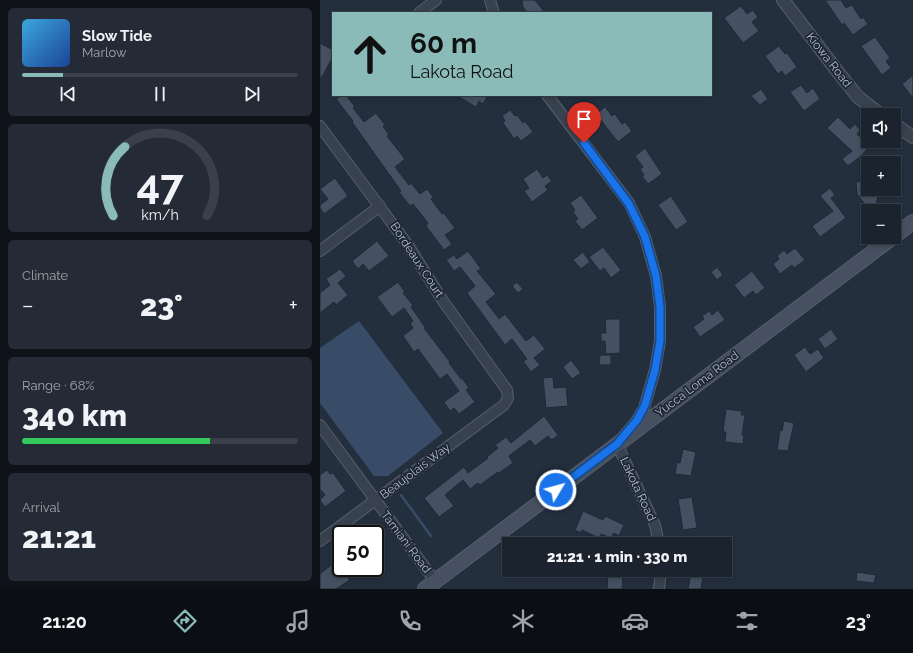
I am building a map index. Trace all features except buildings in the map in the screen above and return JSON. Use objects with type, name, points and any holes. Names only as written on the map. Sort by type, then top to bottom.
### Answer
[{"type":"main road","name":"Yucca Loma Road","points":[[901,231],[913,222]]},
{"type":"main road","name":"Yucca Loma Road","points":[[430,585],[884,244]]},
{"type":"street","points":[[420,12],[436,0]]},
{"type":"street","points":[[490,0],[494,12]]},
{"type":"street","name":"Kiowa Road","points":[[783,0],[858,97],[873,108]]},
{"type":"street","name":"Lakota Road","points":[[548,96],[629,204],[645,237],[656,276],[660,307],[660,341],[655,370],[644,408],[637,420],[617,444],[655,524],[658,537]]},
{"type":"street","name":"Bordeaux Court","points":[[320,126],[408,245],[443,301],[507,390],[508,398]]},
{"type":"street","points":[[901,129],[913,137]]},
{"type":"street","points":[[320,251],[380,206]]},
{"type":"street","name":"Beaujolais Way","points":[[320,541],[504,405],[508,398]]},
{"type":"street","name":"Tamiani Road","points":[[320,425],[375,500],[430,585]]},
{"type":"street","points":[[659,589],[660,577]]},
{"type":"water","points":[[359,321],[443,433],[388,476],[374,476],[320,403],[320,348]]},
{"type":"waterway","points":[[401,495],[431,536]]},
{"type":"route","points":[[556,490],[617,444],[637,420],[645,405],[655,370],[660,341],[660,307],[656,276],[645,237],[629,204],[584,143]]}]
